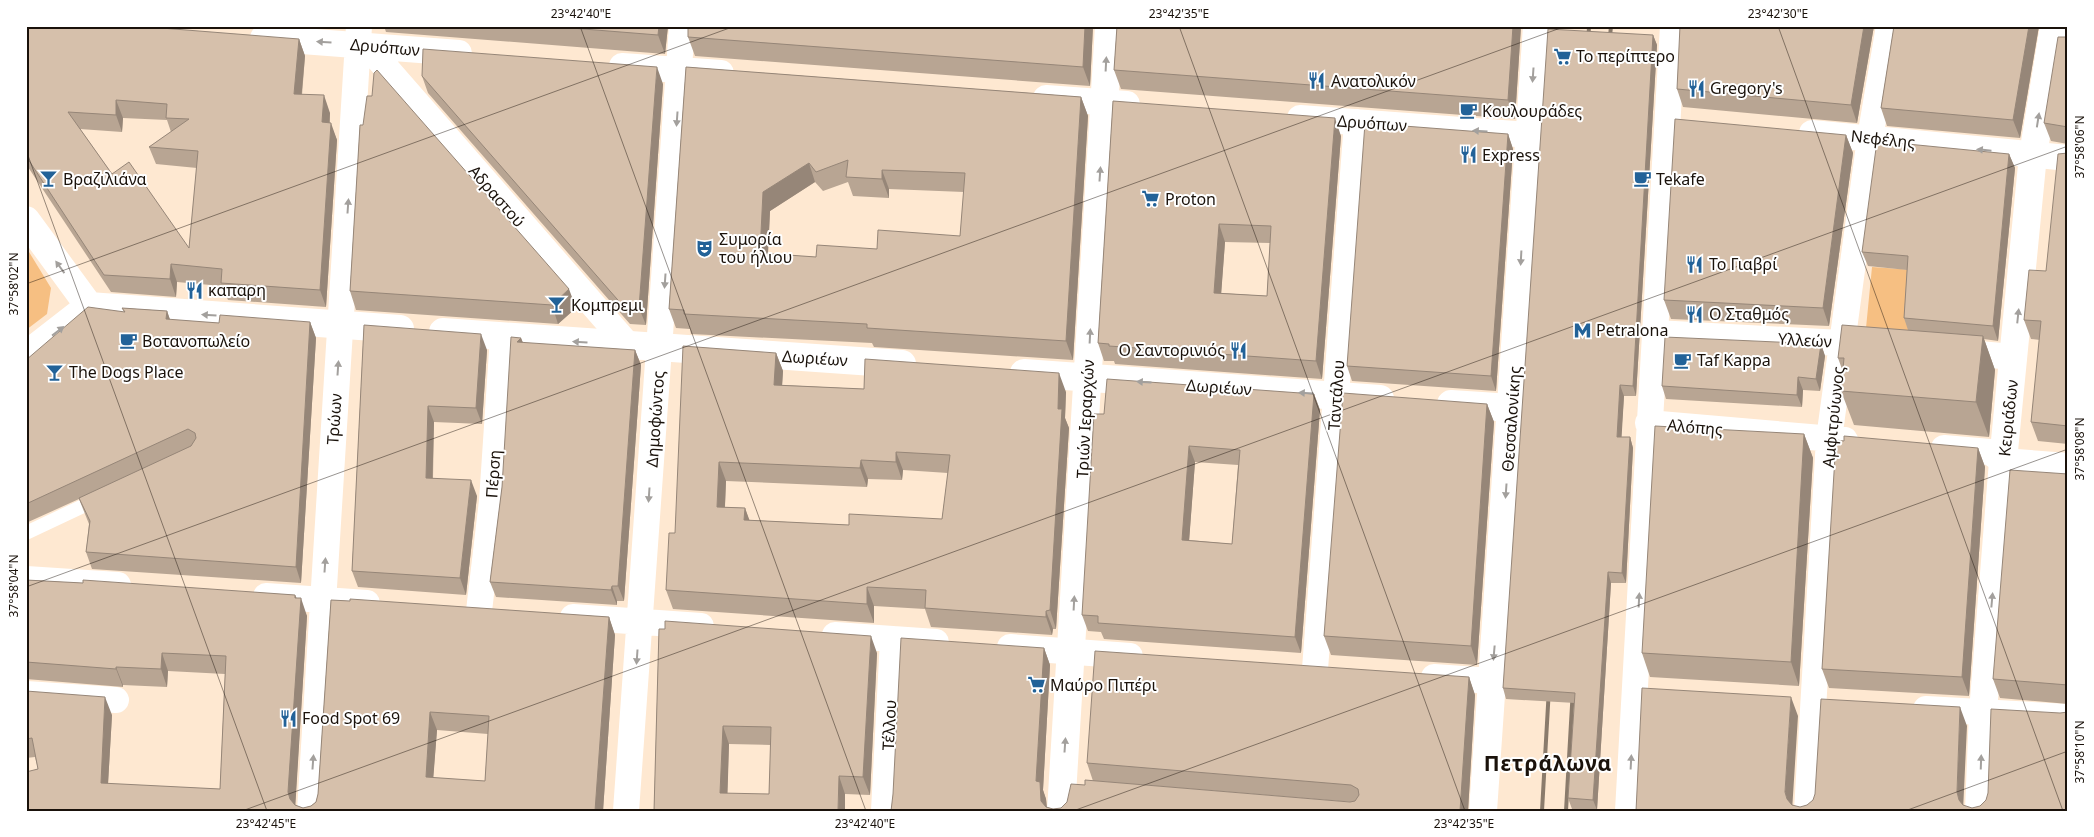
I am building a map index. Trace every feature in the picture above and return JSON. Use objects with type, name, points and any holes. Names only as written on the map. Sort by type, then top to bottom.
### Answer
[{"type":"street","name":"Δημοφώντος","points":[[626,811],[682,26]]},
{"type":"street","name":"Τριών Ιεραρχών","points":[[1066,795],[1071,652],[1109,26]]},
{"type":"street","name":"Θεσσαλονίκης","points":[[1483,811],[1512,408],[1536,26]]},
{"type":"street","points":[[1628,811],[1644,692],[1648,423],[1678,121],[1673,26]]},
{"type":"street","name":"Αμφιτρύωνος","points":[[1807,811],[1803,701],[1829,439],[1870,138],[1889,26]]},
{"type":"street","name":"Κειριάδων","points":[[1979,811],[1983,712],[2032,154],[2054,26]]},
{"type":"street","name":"Δρυόπων","points":[[238,36],[361,39],[484,55]]},
{"type":"street","name":"Τρώων","points":[[310,811],[340,325],[361,39]]},
{"type":"street","name":"Αδραστού","points":[[361,39],[628,345]]},
{"type":"street","points":[[602,64],[749,75]]},
{"type":"street","points":[[1025,96],[1153,106]]},
{"type":"street","name":"Δρυόπων","points":[[1279,116],[1529,135]]},
{"type":"street","name":"Ταντάλου","points":[[1286,667],[1325,669],[1336,395],[1357,122]]},
{"type":"street","name":"Νεφέλης","points":[[1783,130],[2068,158]]},
{"type":"street","points":[[26,220],[89,306],[26,356]]},
{"type":"street","name":"Δωριέων","points":[[89,306],[929,366]]},
{"type":"street","name":"Υλλεών","points":[[1656,333],[1880,345]]},
{"type":"street","name":"Πέρση","points":[[479,610],[492,501],[503,336]]},
{"type":"street","points":[[1928,349],[2014,357]]},
{"type":"street","name":"Δωριέων","points":[[998,371],[1512,408]]},
{"type":"street","name":"Αλόπης","points":[[1648,423],[1867,442]]},
{"type":"street","points":[[1924,447],[1990,452],[2004,461],[2068,466]]},
{"type":"street","points":[[26,579],[145,587]]},
{"type":"street","points":[[244,594],[391,604]]},
{"type":"street","points":[[548,615],[728,628]]},
{"type":"street","points":[[815,634],[961,644]]},
{"type":"street","name":"Τέλλου","points":[[884,811],[894,639]]},
{"type":"street","points":[[990,646],[1150,657]]},
{"type":"street","points":[[1410,675],[1492,681]]},
{"type":"street","points":[[26,694],[116,700]]},
{"type":"street","points":[[1803,701],[1842,703]]},
{"type":"street","points":[[1898,707],[2068,717]]},
{"type":"lane","points":[[26,533],[114,492]]},
{"type":"shaded area","points":[[26,247],[51,288],[47,314],[26,330]]},
{"type":"shaded area","points":[[1872,267],[1914,270],[1909,331],[1866,328]]},
{"type":"building","points":[[26,26],[136,26],[299,39],[294,94],[324,95],[322,122],[331,123],[320,290],[221,283],[222,269],[171,264],[170,279],[104,275],[26,156]],"holes":[[[116,100],[167,104],[166,118],[189,119],[149,147],[198,151],[189,248],[129,162],[112,174],[68,112],[116,115]]]},
{"type":"building","points":[[546,26],[659,26],[658,35]]},
{"type":"building","points":[[688,26],[1085,26],[1083,67],[688,37]]},
{"type":"building","points":[[1117,26],[1513,26],[1508,100],[1114,70]]},
{"type":"building","points":[[1680,26],[1864,26],[1851,105],[1677,89]]},
{"type":"building","points":[[1894,26],[2029,26],[2013,120],[1881,108]]},
{"type":"building","points":[[1548,29],[1653,35],[1633,386],[1620,385],[1617,437],[1630,437],[1622,573],[1608,572],[1593,800],[1568,798],[1575,693],[1503,688]]},
{"type":"building","points":[[2058,37],[2068,37],[2068,127],[2044,123]]},
{"type":"building","points":[[423,49],[657,67],[639,308],[624,307],[422,76]]},
{"type":"building","points":[[686,67],[1081,97],[1066,341],[867,328],[867,324],[684,314],[684,310],[669,309]],"holes":[[[848,160],[846,177],[882,179],[882,170],[965,173],[960,236],[878,230],[877,249],[817,245],[816,257],[760,253],[763,192],[809,163],[816,172]]]},
{"type":"building","points":[[377,70],[569,289],[552,305],[350,291],[360,125],[363,125],[367,96],[372,96],[374,73]]},
{"type":"building","points":[[1113,101],[1335,118],[1316,361],[1109,346],[1109,344],[1098,343]],"holes":[[[1219,224],[1271,226],[1267,296],[1214,293]]]},
{"type":"building","points":[[1675,119],[1846,135],[1823,308],[1664,300]]},
{"type":"building","points":[[1365,123],[1508,134],[1491,376],[1347,366]]},
{"type":"building","points":[[1877,141],[2009,154],[1993,326],[1904,318],[1908,256],[1862,252]]},
{"type":"building","points":[[2068,153],[2068,426],[2031,422],[2041,321],[2024,320],[2029,270],[2046,271],[2058,154]]},
{"type":"building","points":[[88,307],[125,312],[122,308],[167,311],[166,319],[219,323],[220,315],[310,322],[296,567],[86,552],[90,521],[79,498],[191,446],[196,438],[195,433],[188,429],[26,504],[26,360]]},
{"type":"building","points":[[364,325],[481,334],[476,408],[428,406],[426,478],[471,480],[460,578],[352,571]]},
{"type":"building","points":[[1842,325],[1983,336],[1976,402],[1841,391],[1844,358],[1838,358]]},
{"type":"building","points":[[511,337],[521,338],[517,342],[635,350],[618,586],[612,586],[611,590],[490,582],[502,487]]},
{"type":"building","points":[[1665,337],[1821,344],[1816,379],[1798,377],[1797,395],[1662,386]]},
{"type":"building","points":[[683,346],[776,353],[774,385],[864,389],[865,359],[1059,373],[1058,409],[1062,409],[1050,610],[1046,611],[1046,617],[925,608],[926,590],[867,587],[867,604],[666,590],[669,533],[675,533]],"holes":[[[896,452],[950,455],[942,519],[849,514],[849,525],[744,520],[745,508],[717,507],[719,462],[860,468],[861,460],[896,462]]]},
{"type":"building","points":[[1107,379],[1314,394],[1295,637],[1098,623],[1098,616],[1082,615],[1094,414],[1104,414]],"holes":[[[1189,446],[1240,450],[1232,544],[1182,540]]]},
{"type":"building","points":[[1343,393],[1487,404],[1471,646],[1324,636]]},
{"type":"building","points":[[1655,426],[1804,434],[1791,662],[1642,653]]},
{"type":"building","points":[[1844,436],[1978,448],[1962,677],[1822,669],[1836,440],[1844,441]]},
{"type":"building","points":[[2010,470],[2068,474],[2068,685],[1993,679]]},
{"type":"building","points":[[26,580],[83,583],[83,580],[295,595],[295,598],[301,598],[288,792],[290,799],[295,805],[303,808],[311,806],[316,802],[318,794],[331,600],[350,601],[350,599],[609,617],[595,811],[26,811],[26,772],[38,769],[32,738],[26,739],[26,691],[105,697],[101,783],[220,789],[226,656],[162,653],[161,669],[116,667],[116,669],[26,662]],"holes":[[[430,712],[489,716],[485,781],[426,777]]]},
{"type":"building","points":[[665,621],[871,636],[863,777],[839,776],[838,811],[654,811],[659,629],[665,629]],"holes":[[[723,726],[771,727],[769,794],[720,793]]]},
{"type":"building","points":[[901,638],[1044,648],[1036,781],[1040,782],[1041,801],[1046,807],[1053,809],[1061,808],[1067,802],[1071,784],[1085,785],[1085,780],[1350,802],[1355,801],[1359,795],[1358,789],[1351,785],[1087,763],[1095,651],[1469,677],[1460,811],[891,811]]},
{"type":"building","points":[[1642,688],[1791,697],[1785,792],[1787,799],[1792,805],[1800,807],[1807,805],[1813,800],[1815,794],[1821,699],[1960,707],[1957,792],[1959,800],[1963,805],[1972,808],[1980,806],[1986,800],[1988,793],[1991,709],[2068,712],[2068,811],[1636,811]]},
{"type":"railway","points":[[1588,46],[1589,26]]},
{"type":"railway","points":[[1609,47],[1611,26]]},
{"type":"railway","points":[[1542,811],[1549,688]]},
{"type":"railway","points":[[1566,811],[1573,688]]},
{"type":"place","name":"Το περίπτερο","points":[[1562,56]]},
{"type":"place","name":"Ανατολικόν","points":[[1317,81]]},
{"type":"place","name":"Gregory's","points":[[1696,88]]},
{"type":"place","name":"Κουλουράδες","points":[[1468,111]]},
{"type":"place","name":"Express","points":[[1468,155]]},
{"type":"place","name":"Βραζιλιάνα","points":[[49,179]]},
{"type":"place","name":"Tekafe","points":[[1642,179]]},
{"type":"place","name":"Proton","points":[[1151,199]]},
{"type":"place","name":"Συμορία του ήλιου","points":[[705,248]]},
{"type":"place","name":"Το Γιαβρί","points":[[1695,264]]},
{"type":"place","name":"καπαρη","points":[[194,290]]},
{"type":"place","name":"Κομπρεμι","points":[[557,305]]},
{"type":"place","name":"Ο Σταθμός","points":[[1695,314]]},
{"type":"place","name":"Petralona","points":[[1582,330]]},
{"type":"place","name":"Βοτανοπωλείο","points":[[128,341]]},
{"type":"place","name":"Ο Σαντορινιός","points":[[1239,350]]},
{"type":"place","name":"Taf Kappa","points":[[1683,360]]},
{"type":"place","name":"The Dogs Place","points":[[55,372]]},
{"type":"place","name":"Μαύρο Πιπέρι","points":[[1036,685]]},
{"type":"place","name":"Food Spot 69","points":[[288,718]]},
{"type":"district","name":"Πετράλωνα","points":[[1548,763]]}]
